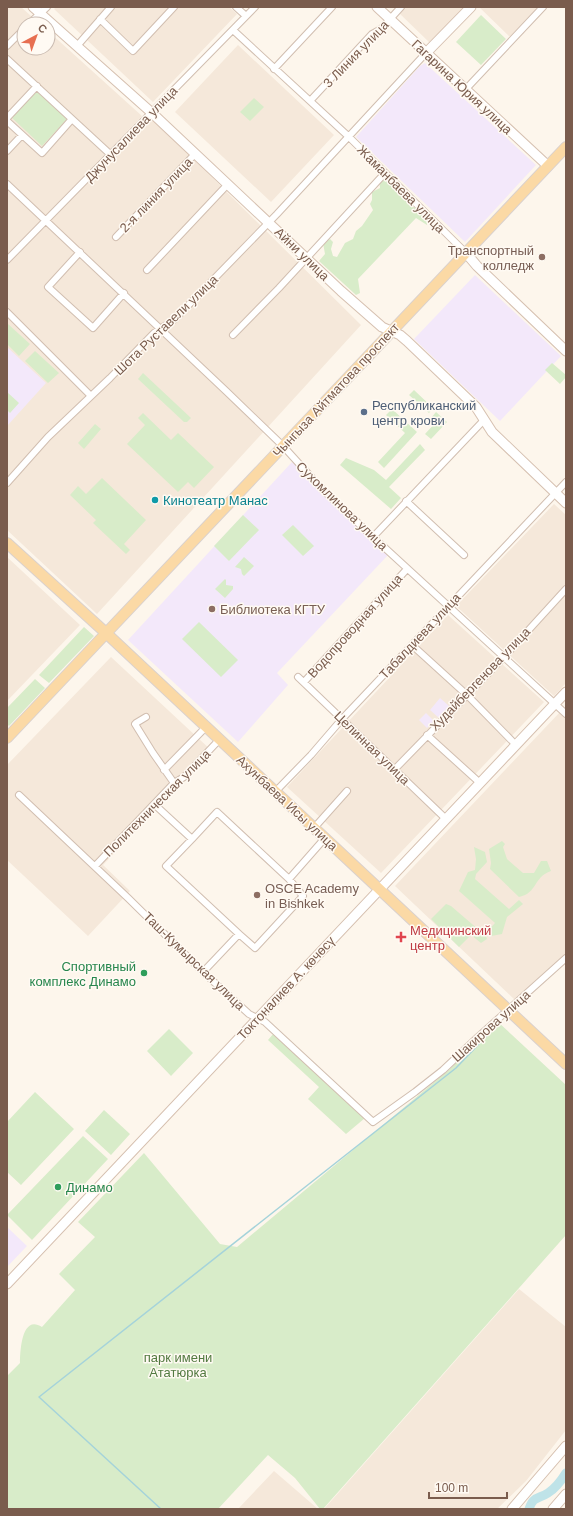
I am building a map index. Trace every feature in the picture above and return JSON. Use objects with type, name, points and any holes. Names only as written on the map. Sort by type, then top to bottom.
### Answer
[{"type":"main road","name":"Гагарина Юрия улица","points":[[377,7],[548,166]]},
{"type":"main road","name":"Шота Руставели улица","points":[[426,53],[471,7]]},
{"type":"main road","name":"Айни улица","points":[[40,9],[77,46],[152,113],[306,258],[382,327],[400,335],[440,372],[476,407],[492,432],[566,503]]},
{"type":"main road","name":"Чынгыза Айтматова проспект","points":[[7,738],[566,147]]},
{"type":"main road","name":"Жаманбаева улица","points":[[466,253],[477,266],[566,351]]},
{"type":"main road","name":"Ахунбаева Исы улица","points":[[7,543],[380,889],[566,1064]]},
{"type":"main road","name":"Токтоналиев А. көчөсү","points":[[7,1284],[566,692]]},
{"type":"main road","points":[[512,1509],[566,1446]]},
{"type":"main road","points":[[553,1509],[566,1494]]},
{"type":"street","points":[[77,46],[111,7]]},
{"type":"street","points":[[100,19],[133,50],[174,7]]},
{"type":"street","points":[[236,7],[246,16]]},
{"type":"street","name":"Джунусалиева улица","points":[[7,260],[255,7]]},
{"type":"street","points":[[274,69],[332,7]]},
{"type":"street","name":"3 Линия улица","points":[[310,101],[372,34],[381,29],[401,7]]},
{"type":"street","points":[[465,90],[543,7]]},
{"type":"street","name":"Жаманбаева улица","points":[[233,30],[348,136],[466,253]]},
{"type":"street","points":[[7,46],[16,37]]},
{"type":"street","name":"Шота Руставели улица","points":[[7,483],[48,437],[110,378],[154,333],[175,320],[269,222],[426,53]]},
{"type":"street","points":[[7,59],[111,155]]},
{"type":"street","points":[[37,86],[7,120],[22,135],[42,153],[72,119]]},
{"type":"street","points":[[7,151],[22,135]]},
{"type":"street","name":"2-я линия улица","points":[[116,237],[195,154]]},
{"type":"street","points":[[233,335],[384,173]]},
{"type":"street","points":[[146,270],[228,184]]},
{"type":"street","points":[[7,193],[9,186]]},
{"type":"street","name":"Сухомлинова улица","points":[[9,186],[124,293],[283,446],[323,490],[448,607],[566,714]]},
{"type":"street","points":[[80,252],[48,287],[93,328],[124,293]]},
{"type":"street","points":[[7,312],[90,396]]},
{"type":"street","points":[[373,537],[484,420]]},
{"type":"street","name":"Табалдиева улица","points":[[275,792],[311,756],[342,719],[566,482]]},
{"type":"street","points":[[406,501],[464,554]]},
{"type":"street","name":"Водопроводная улица","points":[[304,682],[407,569]]},
{"type":"street","name":"Худайбергенова улица","points":[[394,770],[504,657],[566,589]]},
{"type":"street","points":[[412,644],[467,695],[516,745]]},
{"type":"street","name":"Целинная улица","points":[[298,677],[446,819]]},
{"type":"street","points":[[146,717],[135,724],[174,783]]},
{"type":"street","points":[[164,770],[206,727]]},
{"type":"street","points":[[427,735],[480,783]]},
{"type":"street","name":"Политехническая улица","points":[[95,866],[174,783],[184,777],[219,740]]},
{"type":"street","points":[[314,828],[347,791]]},
{"type":"street","name":"Таш-Кумырская улица","points":[[19,795],[249,1014],[265,1022],[373,1122]]},
{"type":"street","points":[[154,804],[192,839]]},
{"type":"street","points":[[217,812],[289,879],[303,896],[255,948],[166,866],[192,839],[217,812]]},
{"type":"street","points":[[289,879],[325,838]]},
{"type":"street","points":[[204,972],[239,934]]},
{"type":"street","name":"Шакирова улица","points":[[373,1122],[443,1070],[566,958]]},
{"type":"shaded area","points":[[7,7],[21,7],[31,16],[16,16],[16,56],[56,56],[56,38],[142,116],[7,255]]},
{"type":"shaded area","points":[[56,7],[229,7],[237,14],[153,102],[54,9]]},
{"type":"shaded area","points":[[404,7],[465,7],[430,43],[399,13]]},
{"type":"shaded area","points":[[479,7],[538,7],[510,37]]},
{"type":"shaded area","points":[[238,45],[334,135],[271,202],[175,112]]},
{"type":"shaded area","points":[[425,63],[536,165],[465,242],[356,137],[420,66]]},
{"type":"shaded area","points":[[150,116],[361,325],[97,614],[7,530],[7,264]]},
{"type":"shaded area","points":[[475,275],[561,356],[500,421],[414,339]]},
{"type":"shaded area","points":[[7,347],[46,383],[7,426]]},
{"type":"shaded area","points":[[292,462],[389,554],[277,673],[288,685],[238,742],[128,640]]},
{"type":"shaded area","points":[[554,504],[566,515],[566,683],[554,696],[456,606]]},
{"type":"shaded area","points":[[7,557],[80,625],[7,701]]},
{"type":"shaded area","points":[[448,615],[544,702],[381,873],[287,787]]},
{"type":"shaded area","points":[[111,657],[212,751],[103,865],[130,891],[88,936],[7,860],[7,765]]},
{"type":"shaded area","points":[[440,698],[449,706],[439,718],[430,710]]},
{"type":"shaded area","points":[[561,711],[566,715],[566,961],[515,1000],[395,886]]},
{"type":"shaded area","points":[[426,713],[434,721],[427,728],[419,720]]},
{"type":"shaded area","points":[[7,1227],[27,1246],[7,1267]]},
{"type":"shaded area","points":[[519,1289],[566,1327],[566,1430],[526,1481],[497,1509],[324,1509]]},
{"type":"shaded area","points":[[274,1471],[318,1509],[238,1509]]},
{"type":"green space","points":[[481,15],[506,39],[481,65],[456,42]]},
{"type":"green space","points":[[37,89],[68,118],[42,146],[11,117]]},
{"type":"green space","points":[[254,98],[264,107],[250,121],[240,112]]},
{"type":"green space","points":[[379,178],[388,182],[410,205],[423,212],[426,217],[427,225],[416,218],[358,279],[360,293],[356,295],[319,261],[325,254],[323,243],[330,239],[333,242],[331,249],[333,256],[337,257],[345,243],[353,239],[356,231],[362,226],[373,210],[370,204],[372,200],[372,192],[380,188]]},
{"type":"green space","points":[[8,324],[30,344],[19,356],[7,344]]},
{"type":"green space","points":[[35,351],[59,373],[48,383],[25,361]]},
{"type":"green space","points":[[552,363],[566,375],[560,384],[545,370]]},
{"type":"green space","points":[[143,373],[191,418],[187,422],[184,422],[138,379]]},
{"type":"green space","points":[[414,390],[433,408],[429,413],[409,395]]},
{"type":"green space","points":[[7,392],[19,403],[10,413],[7,410]]},
{"type":"green space","points":[[392,409],[417,432],[384,468],[378,462],[405,433],[386,415]]},
{"type":"green space","points":[[436,412],[447,422],[431,439],[425,434],[436,422],[431,418]]},
{"type":"green space","points":[[143,413],[171,440],[178,433],[214,467],[194,488],[188,482],[178,492],[127,444],[145,425],[138,418]]},
{"type":"green space","points":[[95,424],[101,429],[84,449],[78,443]]},
{"type":"green space","points":[[420,444],[425,450],[389,487],[401,498],[391,509],[340,465],[346,458],[374,470],[386,480]]},
{"type":"green space","points":[[102,478],[146,520],[124,544],[130,550],[126,554],[93,523],[96,520],[70,495],[78,486],[86,494]]},
{"type":"green space","points":[[243,515],[259,530],[229,561],[214,546]]},
{"type":"green space","points":[[293,525],[314,546],[303,556],[282,535]]},
{"type":"green space","points":[[244,557],[254,566],[244,576],[241,569],[235,567]]},
{"type":"green space","points":[[225,579],[226,585],[233,586],[233,589],[225,598],[215,589]]},
{"type":"green space","points":[[199,622],[238,660],[221,677],[182,639]]},
{"type":"green space","points":[[84,627],[94,636],[49,683],[39,675]]},
{"type":"green space","points":[[35,679],[45,688],[9,726],[7,724],[7,708]]},
{"type":"green space","points":[[502,841],[505,844],[503,847],[507,859],[523,873],[534,873],[541,861],[547,861],[551,871],[541,877],[533,889],[525,895],[519,897],[490,869],[491,863],[489,849]]},
{"type":"green space","points":[[474,847],[485,852],[487,862],[476,874],[475,879],[509,909],[519,900],[523,904],[507,917],[502,934],[491,936],[486,933],[495,923],[459,891],[468,872],[475,870],[476,859]]},
{"type":"green space","points":[[446,904],[451,906],[486,936],[487,939],[481,943],[471,935],[459,947],[431,919]]},
{"type":"green space","name":"парк имени Ататюрка","points":[[497,1021],[566,1085],[566,1235],[323,1509],[320,1509],[295,1478],[268,1455],[218,1509],[7,1509],[7,1376],[20,1363],[22,1342],[26,1329],[30,1325],[35,1324],[42,1327],[75,1290],[59,1274],[95,1237],[78,1222],[144,1153],[220,1244],[237,1247],[450,1069]]},
{"type":"green space","points":[[169,1029],[193,1053],[171,1076],[147,1051]]},
{"type":"green space","points":[[274,1033],[365,1118],[346,1134],[308,1099],[319,1087],[268,1040]]},
{"type":"green space","points":[[35,1092],[74,1129],[21,1185],[7,1172],[7,1122]]},
{"type":"green space","name":"Динамо","points":[[104,1110],[130,1134],[111,1155],[85,1131]]},
{"type":"green space","name":"Динамо","points":[[83,1136],[108,1159],[32,1240],[7,1215]]},
{"type":"waterway","points":[[161,1509],[39,1397],[456,1068],[497,1025]]},
{"type":"waterway","points":[[529,1509],[534,1500],[553,1489],[566,1473]]},
{"type":"place","name":"Транспортный колледж","points":[[542,257]]},
{"type":"place","name":"Республиканский центр крови","points":[[364,412]]},
{"type":"place","name":"Кинотеатр Манас","points":[[155,500]]},
{"type":"place","name":"Библиотека КГТУ","points":[[212,609]]},
{"type":"place","name":"OSCE Academy in Bishkek","points":[[257,895]]},
{"type":"place","name":"Медицинский центр","points":[[401,937]]},
{"type":"place","name":"Спортивный комплекс Динамо","points":[[144,973]]},
{"type":"place","name":"Динамо","points":[[58,1187]]}]
